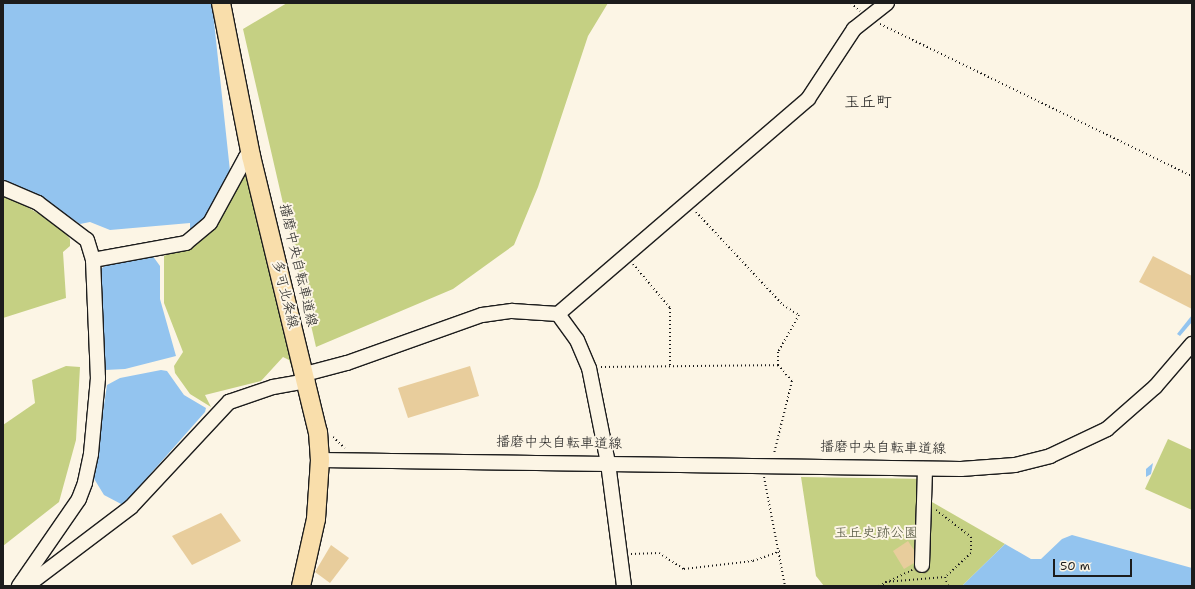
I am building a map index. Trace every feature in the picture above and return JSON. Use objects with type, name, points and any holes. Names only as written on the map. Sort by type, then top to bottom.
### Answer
[{"type":"main road","name":"多可北条線","points":[[220,3],[251,156],[306,377],[320,460],[316,519],[301,586]]},
{"type":"street","points":[[21,584],[32,582],[130,507],[228,402],[347,363],[482,314],[512,311],[558,314],[688,204],[714,177],[808,99],[854,29],[887,3]]},
{"type":"street","points":[[93,260],[186,243],[210,223],[246,157],[251,156]]},
{"type":"street","points":[[3,188],[38,203],[60,218],[87,240],[93,260],[98,378],[91,454],[79,499],[21,584]]},
{"type":"street","points":[[558,314],[577,340],[589,368],[608,463],[624,586]]},
{"type":"street","points":[[320,460],[608,463],[771,459],[925,469],[1015,465],[1086,441],[1126,416],[1192,344]]},
{"type":"street","points":[[922,565],[925,469]]},
{"type":"path","points":[[851,3],[868,18],[1192,176]]},
{"type":"path","points":[[688,204],[783,305],[799,315],[778,352],[778,365],[792,381],[771,459],[785,586]]},
{"type":"path","points":[[626,256],[670,308],[670,366]]},
{"type":"path","points":[[589,368],[778,365]]},
{"type":"path","points":[[328,433],[345,448],[352,448]]},
{"type":"path","points":[[885,582],[945,577],[971,553],[971,538],[923,501]]},
{"type":"path","points":[[620,554],[659,553],[684,569],[753,561],[780,551]]},
{"type":"path","points":[[879,586],[922,565]]},
{"type":"path","points":[[945,577],[948,586]]},
{"type":"green space","points":[[287,3],[608,3],[588,36],[538,187],[514,245],[453,289],[316,347],[243,29]]},
{"type":"green space","points":[[245,167],[303,372],[294,374],[289,360],[283,357],[261,381],[205,395],[211,407],[190,394],[175,373],[174,366],[183,352],[164,303],[164,256],[175,251]]},
{"type":"green space","points":[[3,193],[58,225],[70,239],[70,246],[63,252],[66,298],[3,318]]},
{"type":"green space","points":[[66,366],[80,367],[76,440],[59,502],[3,546],[3,425],[35,403],[32,380]]},
{"type":"green space","points":[[1168,439],[1192,450],[1192,510],[1145,489]]},
{"type":"green space","name":"玉丘史跡公園","points":[[801,477],[931,479],[932,502],[1005,544],[962,586],[824,586],[816,576]]},
{"type":"water","points":[[3,3],[212,3],[230,171],[224,192],[197,228],[190,229],[190,223],[110,230],[90,222],[80,224],[46,202],[3,183]]},
{"type":"water","points":[[152,255],[160,266],[160,299],[176,356],[125,369],[105,370],[100,270],[108,263]]},
{"type":"water","points":[[1192,315],[1192,322],[1180,336],[1177,334]]},
{"type":"water","points":[[161,370],[167,371],[184,395],[206,408],[205,412],[123,505],[104,495],[93,477],[107,385],[120,378]]},
{"type":"water","points":[[1153,463],[1151,474],[1146,477],[1146,469]]},
{"type":"water","points":[[1072,535],[1192,568],[1192,586],[962,586],[1005,544],[1031,559],[1041,559],[1062,539]]},
{"type":"building","points":[[1153,256],[1192,276],[1192,309],[1139,282]]},
{"type":"building","points":[[470,366],[479,396],[408,418],[398,388]]},
{"type":"building","points":[[221,513],[241,541],[192,565],[172,536]]},
{"type":"building","points":[[908,541],[914,550],[914,563],[904,569],[893,551]]},
{"type":"building","points":[[331,545],[349,558],[330,583],[315,572]]},
{"type":"district","name":"玉丘町","points":[[868,102]]}]
